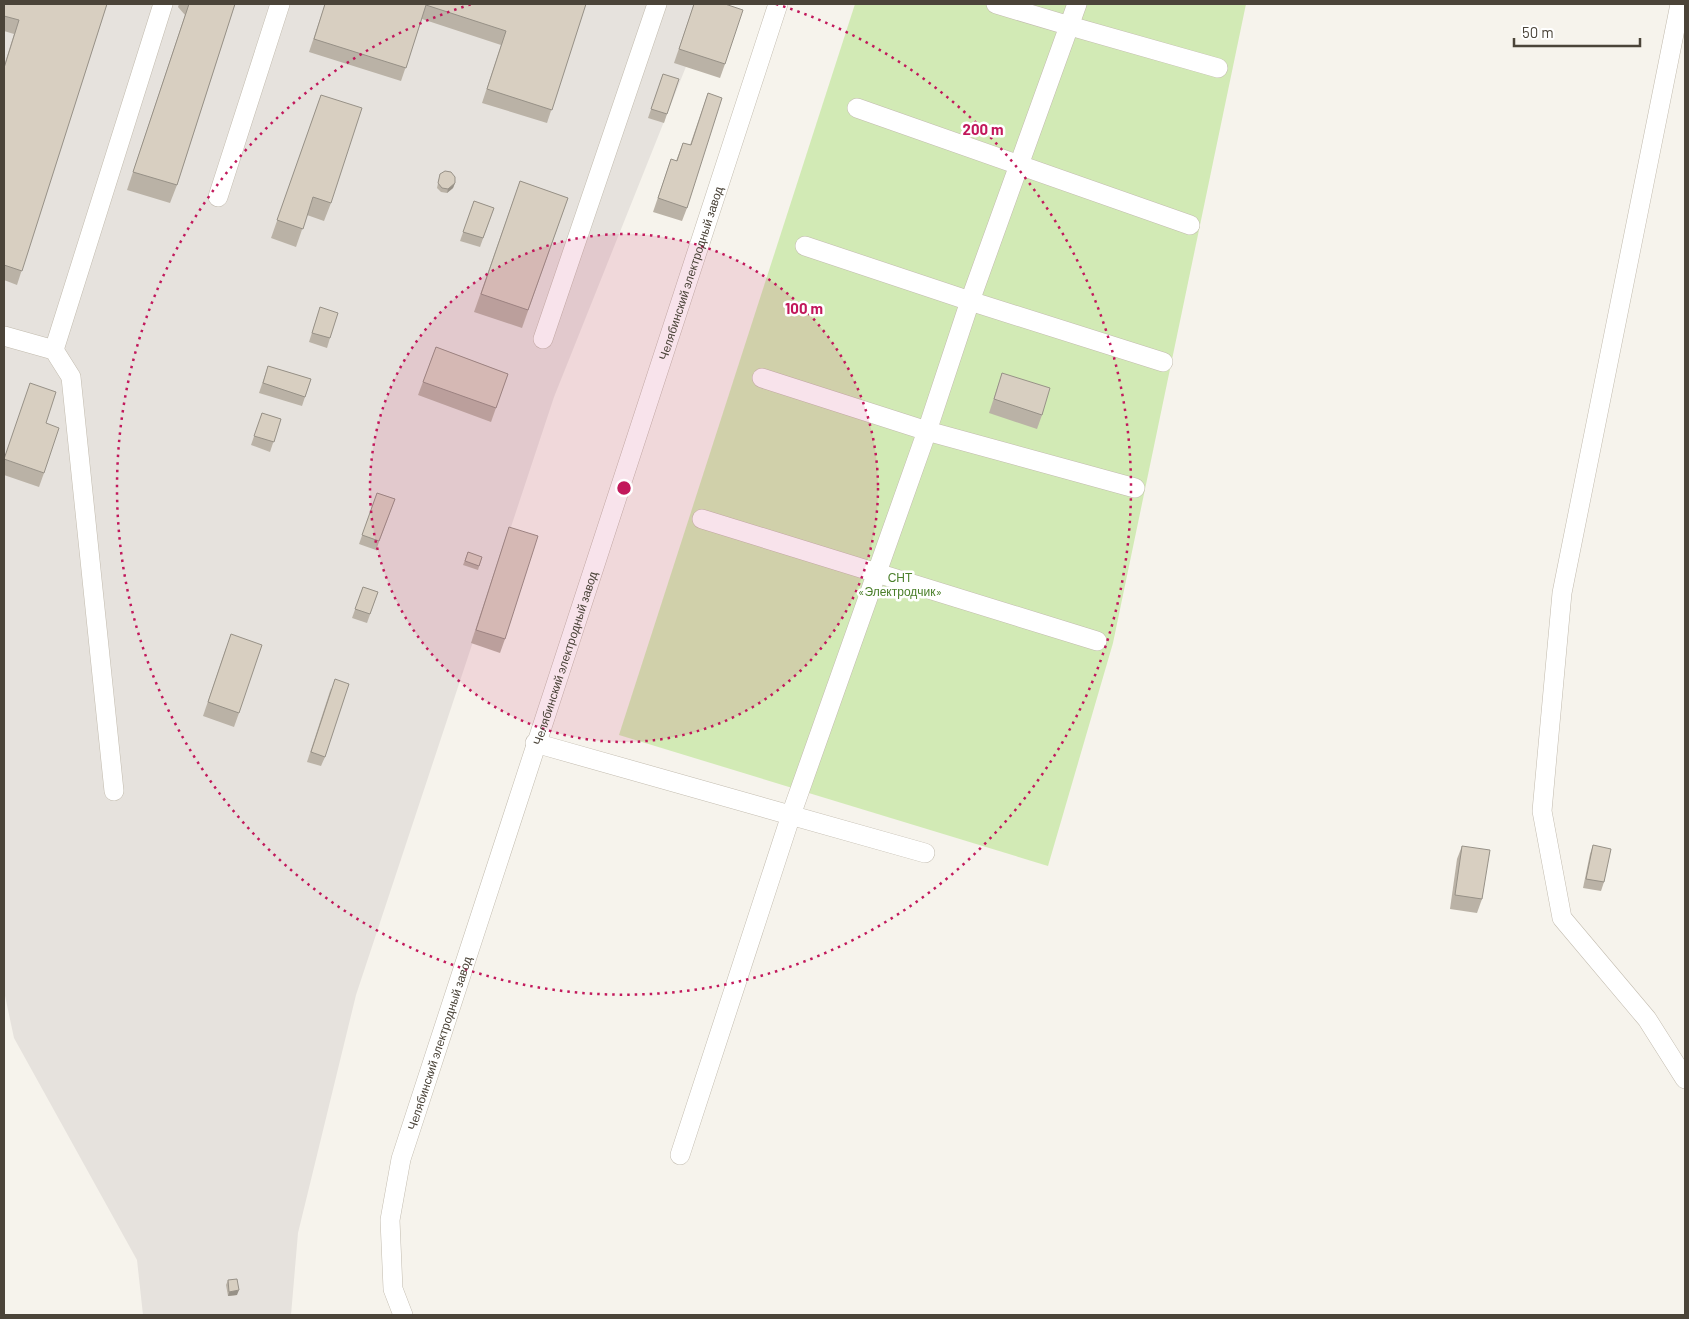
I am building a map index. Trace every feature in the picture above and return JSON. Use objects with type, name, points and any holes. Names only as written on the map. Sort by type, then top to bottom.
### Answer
[{"type":"street","points":[[54,350],[163,4]]},
{"type":"street","points":[[218,197],[280,4]]},
{"type":"street","points":[[543,339],[657,4]]},
{"type":"street","name":"Челябинский электродный завод","points":[[403,1315],[393,1289],[390,1220],[401,1159],[535,743],[778,4]]},
{"type":"street","points":[[996,4],[1218,68]]},
{"type":"street","points":[[680,1155],[791,815],[927,431],[970,301],[1077,4]]},
{"type":"street","points":[[1680,4],[1562,593],[1542,811],[1562,918],[1648,1019],[1685,1079]]},
{"type":"street","points":[[857,108],[1190,225]]},
{"type":"street","points":[[805,246],[1163,362]]},
{"type":"street","points":[[4,336],[54,350],[71,377],[114,791]]},
{"type":"street","points":[[762,378],[927,431],[1135,488]]},
{"type":"street","points":[[702,519],[1097,641]]},
{"type":"street","points":[[535,743],[925,853]]},
{"type":"shaded area","points":[[4,4],[711,4],[554,397],[356,995],[298,1233],[291,1315],[143,1315],[137,1260],[14,1038],[4,991]]},
{"type":"green space","name":"СНТ «Электродчик»","points":[[855,4],[1246,4],[1113,643],[1048,866],[619,735]]},
{"type":"building","points":[[4,4],[107,4],[22,271],[4,265],[4,68],[19,20],[4,16]]},
{"type":"building","points":[[189,4],[235,4],[177,185],[133,172]]},
{"type":"building","points":[[325,4],[586,4],[552,110],[487,89],[506,31],[426,5],[406,68],[314,39]]},
{"type":"building","points":[[694,4],[725,4],[743,10],[725,64],[679,49]]},
{"type":"building","points":[[663,74],[679,79],[667,114],[651,109]]},
{"type":"building","points":[[708,93],[722,98],[687,208],[658,198],[671,159],[677,161],[683,143],[691,145]]},
{"type":"building","points":[[321,95],[362,108],[331,203],[313,197],[303,229],[277,220]]},
{"type":"building","points":[[445,171],[451,172],[455,177],[455,183],[448,189],[442,188],[438,183],[440,174]]},
{"type":"building","points":[[520,181],[568,198],[528,310],[481,294]]},
{"type":"building","points":[[474,201],[494,208],[483,238],[463,232]]},
{"type":"building","points":[[320,307],[338,313],[330,338],[312,333]]},
{"type":"building","points":[[436,347],[508,374],[496,408],[423,382]]},
{"type":"building","points":[[268,366],[311,379],[305,397],[263,383]]},
{"type":"building","points":[[1002,373],[1050,388],[1042,415],[994,399]]},
{"type":"building","points":[[30,383],[56,392],[46,423],[59,428],[44,473],[4,459]]},
{"type":"building","points":[[262,413],[281,419],[274,442],[254,436]]},
{"type":"building","points":[[377,493],[395,499],[379,541],[362,535]]},
{"type":"building","points":[[509,527],[538,536],[505,639],[476,630]]},
{"type":"building","points":[[468,552],[482,557],[479,566],[465,561]]},
{"type":"building","points":[[363,587],[378,592],[370,614],[355,609]]},
{"type":"building","points":[[231,634],[262,645],[239,713],[208,702]]},
{"type":"building","points":[[335,679],[349,684],[325,757],[311,752]]},
{"type":"building","points":[[1593,845],[1611,849],[1604,882],[1586,879]]},
{"type":"building","points":[[1462,846],[1490,850],[1482,899],[1455,895]]},
{"type":"building","points":[[237,1279],[239,1290],[229,1292],[228,1280]]}]
